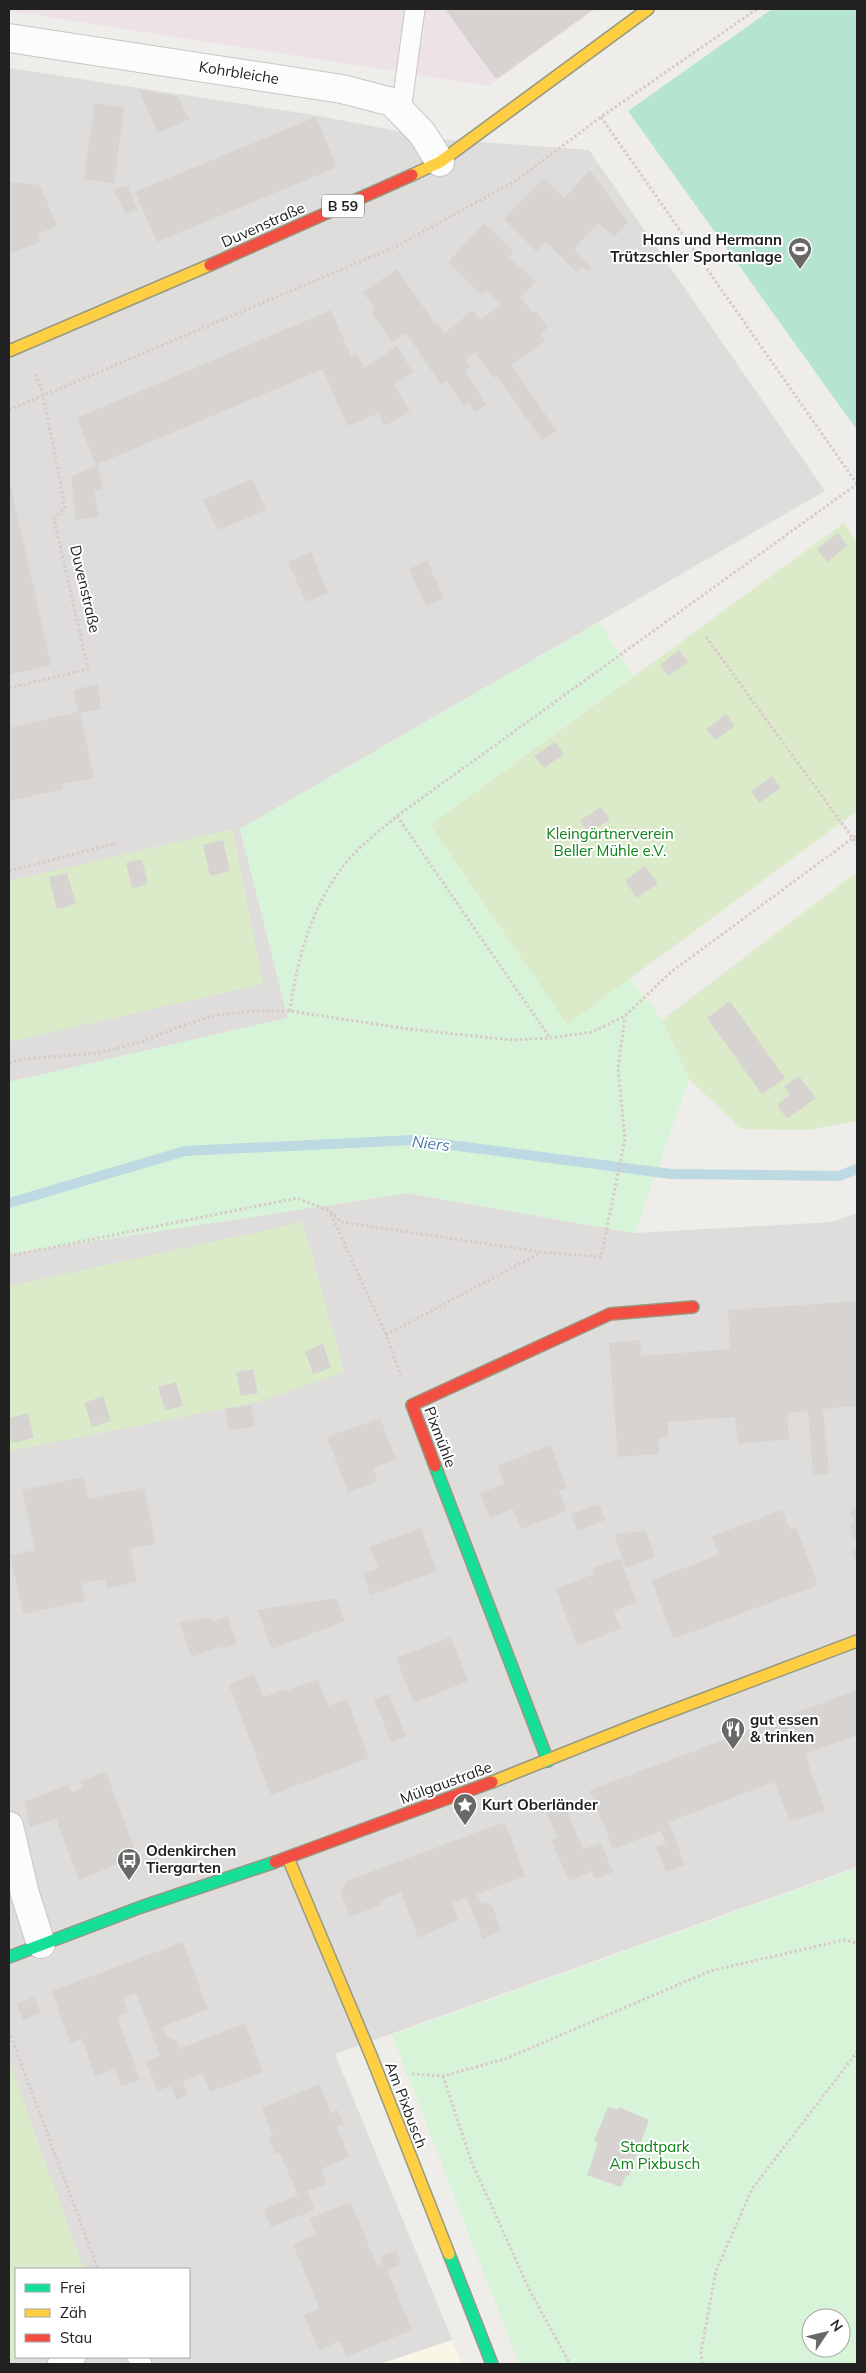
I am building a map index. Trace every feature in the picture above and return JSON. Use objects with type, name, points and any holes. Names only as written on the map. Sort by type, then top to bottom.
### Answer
[{"type":"street","name":"Duvenstraße","points":[[9,352],[246,250],[440,162],[648,9]]},
{"type":"street","name":"Kohrbleiche","points":[[9,38],[342,89],[392,102],[422,133],[440,162]]},
{"type":"street","name":"Pixmühle","points":[[548,1761],[412,1405],[610,1314],[693,1307]]},
{"type":"street","name":"Mülgaustraße","points":[[9,1956],[288,1858],[548,1761],[645,1721],[857,1640]]},
{"type":"street","points":[[9,1826],[25,1894],[42,1944]]},
{"type":"street","name":"Am Pixbusch","points":[[288,1858],[372,2058],[492,2364]]},
{"type":"lane","points":[[401,111],[415,9]]},
{"type":"lane","points":[[57,2364],[73,2358]]},
{"type":"path","points":[[9,410],[43,394],[397,246],[517,180],[601,117],[757,9]]},
{"type":"path","points":[[290,1011],[294,979],[306,937],[324,895],[349,859],[397,816],[857,484],[601,117]]},
{"type":"path","name":"Duvenstraße","points":[[9,688],[88,669],[54,519],[65,507],[43,394],[25,344]]},
{"type":"path","points":[[706,637],[857,844]]},
{"type":"path","points":[[397,816],[550,1038]]},
{"type":"path","points":[[9,1064],[22,1059],[99,1053],[144,1042],[176,1028],[212,1016],[250,1011],[290,1011],[476,1037],[512,1040],[550,1038],[592,1032],[625,1016],[672,972],[857,834]]},
{"type":"path","points":[[9,871],[117,844]]},
{"type":"path","points":[[9,1256],[297,1198],[330,1211],[342,1222],[541,1252],[601,1257],[625,1138],[618,1069],[625,1016]]},
{"type":"path","points":[[330,1211],[386,1335],[412,1405]]},
{"type":"path","points":[[386,1335],[541,1252]]},
{"type":"path","points":[[413,2075],[443,2076],[505,2059],[710,1971],[844,1940],[857,1943]]},
{"type":"path","points":[[9,2031],[98,2268]]},
{"type":"path","points":[[702,2364],[701,2352],[716,2271],[752,2189],[857,2052]]},
{"type":"path","points":[[443,2076],[472,2163],[530,2291],[570,2364]]},
{"type":"shaded area","points":[[9,9],[596,9],[489,86],[9,11]]},
{"type":"shaded area","points":[[9,68],[314,115],[439,139],[589,150],[825,491],[240,829],[288,1018],[9,1082]]},
{"type":"shaded area","points":[[407,1193],[635,1233],[832,1222],[857,1213],[857,1867],[335,2054],[462,2364],[9,2364],[9,1254]]},
{"type":"shaded area","points":[[452,2340],[462,2364],[380,2364]]},
{"type":"green space","name":"Hans und Hermann Trützschler Sportanlage","points":[[772,9],[857,9],[857,430],[628,111]]},
{"type":"green space","name":"Kleingärtnerverein Beller Mühle e.V.","points":[[844,523],[857,541],[857,811],[567,1025],[430,825]]},
{"type":"green space","points":[[599,622],[633,676],[430,825],[567,1025],[630,978],[662,1020],[689,1079],[635,1233],[407,1193],[9,1254],[9,1082],[288,1018],[240,829]]},
{"type":"green space","points":[[233,829],[263,984],[9,1042],[9,881]]},
{"type":"green space","points":[[857,872],[857,1121],[808,1130],[741,1129],[689,1079],[662,1020]]},
{"type":"green space","points":[[303,1222],[344,1372],[262,1401],[9,1451],[9,1286]]},
{"type":"green space","name":"Stadtpark Am Pixbusch","points":[[857,1868],[857,2364],[519,2364],[392,2035]]},
{"type":"green space","points":[[9,2062],[84,2268],[15,2268],[15,2358],[9,2360]]},
{"type":"building","points":[[445,9],[594,9],[498,78],[495,78]]},
{"type":"building","points":[[138,89],[178,97],[189,119],[158,133]]},
{"type":"building","points":[[95,103],[124,107],[114,183],[84,179]]},
{"type":"building","points":[[316,117],[337,167],[157,242],[135,192]]},
{"type":"building","points":[[590,170],[628,222],[614,237],[599,223],[574,249],[591,267],[587,271],[582,267],[577,272],[546,242],[536,251],[504,219],[544,178],[564,198]]},
{"type":"building","points":[[9,182],[40,185],[57,226],[38,234],[41,241],[9,254]]},
{"type":"building","points":[[127,185],[137,209],[125,214],[114,190]]},
{"type":"building","points":[[484,223],[514,252],[509,257],[536,282],[520,297],[548,327],[541,334],[546,340],[511,365],[557,431],[542,440],[497,376],[494,378],[475,352],[465,360],[470,367],[465,370],[486,405],[475,412],[468,403],[464,406],[447,381],[441,385],[406,333],[392,342],[371,312],[375,310],[363,292],[397,269],[436,325],[438,324],[445,333],[473,310],[480,320],[501,305],[486,291],[482,295],[448,262]]},
{"type":"building","points":[[331,310],[351,356],[357,353],[364,368],[397,346],[413,372],[394,385],[410,412],[384,426],[379,413],[347,426],[323,369],[98,464],[103,489],[94,491],[99,517],[76,520],[71,477],[96,465],[77,418]]},
{"type":"building","points":[[9,478],[51,665],[9,675]]},
{"type":"building","points":[[252,479],[266,510],[218,530],[203,500]]},
{"type":"building","points":[[838,533],[847,546],[827,562],[817,549]]},
{"type":"building","points":[[311,552],[328,593],[306,602],[288,562]]},
{"type":"building","points":[[427,561],[444,598],[426,606],[409,569]]},
{"type":"building","points":[[679,650],[688,662],[669,676],[660,665]]},
{"type":"building","points":[[98,684],[101,709],[80,713],[94,778],[62,784],[63,789],[9,801],[9,728],[78,712],[73,690]]},
{"type":"building","points":[[726,714],[735,726],[715,740],[706,729]]},
{"type":"building","points":[[555,742],[564,754],[544,768],[534,756]]},
{"type":"building","points":[[772,776],[781,788],[759,803],[751,791]]},
{"type":"building","points":[[601,807],[610,819],[589,833],[579,821]]},
{"type":"building","points":[[223,840],[230,871],[210,876],[203,845]]},
{"type":"building","points":[[142,859],[148,884],[132,888],[126,863]]},
{"type":"building","points":[[645,866],[658,883],[637,898],[625,881]]},
{"type":"building","points":[[67,873],[76,904],[57,909],[49,877]]},
{"type":"building","points":[[730,1001],[785,1078],[762,1094],[707,1018]]},
{"type":"building","points":[[799,1076],[816,1098],[787,1119],[777,1105],[790,1095],[784,1086]]},
{"type":"building","points":[[857,1301],[857,1406],[823,1409],[829,1474],[813,1475],[808,1411],[787,1413],[789,1439],[738,1444],[735,1417],[668,1422],[668,1437],[658,1438],[659,1454],[618,1457],[609,1343],[640,1340],[641,1356],[730,1349],[728,1310]]},
{"type":"building","points":[[323,1344],[331,1368],[313,1374],[305,1351]]},
{"type":"building","points":[[253,1369],[258,1393],[241,1396],[236,1372]]},
{"type":"building","points":[[176,1382],[183,1406],[165,1411],[158,1387]]},
{"type":"building","points":[[103,1396],[111,1421],[92,1427],[84,1403]]},
{"type":"building","points":[[251,1405],[255,1426],[229,1430],[225,1409]]},
{"type":"building","points":[[28,1413],[34,1438],[12,1443],[9,1431],[9,1418]]},
{"type":"building","points":[[380,1418],[396,1459],[373,1468],[378,1481],[348,1492],[327,1437]]},
{"type":"building","points":[[551,1445],[567,1488],[559,1491],[567,1511],[521,1529],[513,1509],[490,1518],[480,1493],[504,1484],[497,1466]]},
{"type":"building","points":[[83,1477],[88,1499],[144,1488],[156,1544],[130,1549],[137,1582],[107,1588],[105,1579],[81,1584],[85,1601],[23,1614],[10,1555],[35,1550],[22,1490]]},
{"type":"building","points":[[599,1504],[605,1520],[577,1531],[571,1514]]},
{"type":"building","points":[[857,1508],[857,1538],[853,1539],[850,1524],[855,1523],[850,1510]]},
{"type":"building","points":[[782,1510],[790,1530],[796,1527],[818,1585],[673,1639],[652,1580],[719,1555],[712,1536]]},
{"type":"building","points":[[421,1528],[437,1571],[371,1595],[363,1574],[378,1568],[370,1547]]},
{"type":"building","points":[[646,1531],[655,1557],[626,1568],[614,1534]]},
{"type":"building","points":[[857,1549],[857,1565],[852,1551]]},
{"type":"building","points":[[620,1558],[637,1602],[614,1611],[621,1629],[577,1645],[556,1589],[594,1574],[592,1568]]},
{"type":"building","points":[[336,1598],[345,1621],[272,1649],[257,1610]]},
{"type":"building","points":[[227,1616],[237,1644],[223,1649],[222,1646],[192,1657],[179,1622],[212,1617],[213,1621]]},
{"type":"building","points":[[451,1637],[468,1681],[414,1703],[396,1658]]},
{"type":"building","points":[[254,1674],[263,1697],[287,1689],[292,1700],[289,1690],[318,1679],[328,1706],[347,1699],[369,1758],[271,1795],[229,1685]]},
{"type":"building","points":[[857,1690],[857,1735],[805,1754],[825,1811],[790,1821],[774,1782],[669,1822],[685,1865],[666,1872],[656,1847],[666,1843],[661,1831],[613,1849],[590,1790]]},
{"type":"building","points":[[389,1694],[406,1736],[391,1742],[374,1699]]},
{"type":"building","points":[[106,1772],[137,1856],[79,1880],[56,1819],[30,1827],[24,1802],[68,1785],[71,1793],[83,1788],[80,1781]]},
{"type":"building","points":[[563,1802],[583,1849],[601,1843],[613,1872],[595,1879],[592,1871],[569,1881],[551,1840],[557,1837],[545,1809]]},
{"type":"building","points":[[505,1822],[525,1876],[477,1894],[481,1903],[491,1904],[501,1929],[483,1940],[467,1898],[452,1903],[458,1920],[418,1938],[401,1892],[379,1901],[381,1905],[350,1917],[341,1893],[346,1881]]},
{"type":"building","points":[[183,1942],[208,2009],[162,2027],[166,2037],[177,2041],[179,2049],[245,2023],[263,2072],[210,2092],[203,2074],[183,2081],[188,2095],[176,2100],[171,2086],[157,2091],[146,2061],[160,2056],[136,1993],[123,1998],[128,2012],[117,2017],[140,2080],[121,2086],[115,2069],[95,2076],[82,2039],[70,2043],[52,1991]]},
{"type":"building","points":[[34,1997],[40,2013],[23,2020],[17,2004]]},
{"type":"building","points":[[320,2084],[331,2113],[338,2110],[344,2124],[337,2127],[349,2157],[321,2169],[326,2184],[307,2191],[315,2210],[271,2227],[264,2209],[298,2195],[280,2153],[275,2154],[268,2138],[273,2136],[262,2108]]},
{"type":"building","points":[[608,2107],[618,2110],[619,2107],[649,2120],[629,2176],[626,2175],[621,2187],[587,2175],[598,2143],[594,2141]]},
{"type":"building","points":[[351,2202],[377,2266],[382,2264],[380,2257],[396,2250],[401,2264],[387,2270],[412,2330],[346,2357],[340,2341],[319,2350],[304,2315],[319,2308],[293,2244],[316,2234],[309,2219]]},
{"type":"waterway","name":"Niers","points":[[9,1203],[185,1151],[413,1140],[671,1174],[839,1176],[857,1169]]},
{"type":"traffic: fast","points":[[435,1466],[548,1761]]},
{"type":"traffic: fast","points":[[9,1957],[141,1907],[275,1862]]},
{"type":"traffic: fast","points":[[449,2254],[492,2364]]},
{"type":"traffic: slow","points":[[412,175],[440,162],[648,9]]},
{"type":"traffic: slow","points":[[9,351],[210,265]]},
{"type":"traffic: slow","points":[[492,1782],[645,1721],[857,1641]]},
{"type":"traffic: slow","points":[[288,1858],[372,2058],[449,2254]]},
{"type":"traffic: jam","points":[[210,265],[412,175]]},
{"type":"traffic: jam","points":[[435,1466],[412,1405],[610,1314],[693,1307]]},
{"type":"traffic: jam","points":[[275,1862],[492,1782]]},
{"type":"place","name":"Hans und Hermann Trützschler Sportanlage","points":[[800,270]]},
{"type":"place","name":"gut essen & trinken","points":[[733,1750]]},
{"type":"place","name":"Kurt Oberländer","points":[[465,1826]]},
{"type":"place","name":"Odenkirchen Tiergarten","points":[[129,1881]]}]
